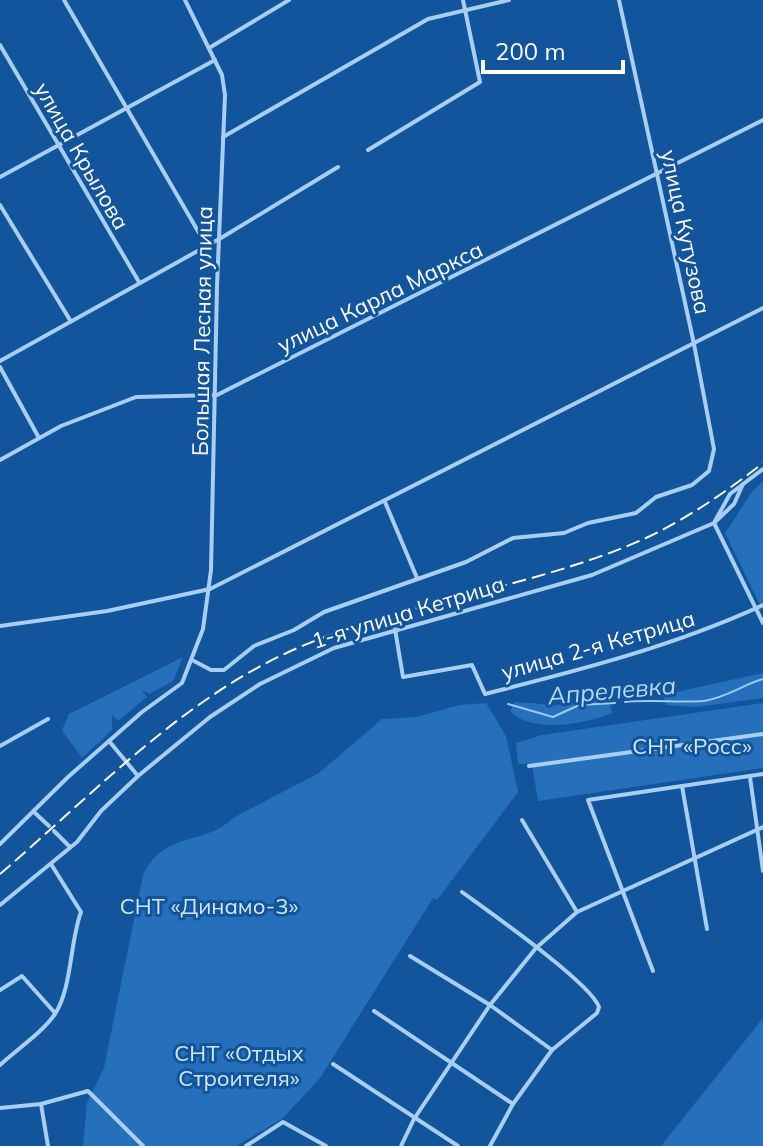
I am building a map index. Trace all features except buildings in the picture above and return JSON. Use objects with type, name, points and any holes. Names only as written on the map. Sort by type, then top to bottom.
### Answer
[{"type":"street","points":[[64,0],[206,245]]},
{"type":"street","name":"Большая Лесная улица","points":[[0,844],[35,813],[47,796],[142,712],[172,694],[194,661],[210,589],[225,95],[215,60],[185,0]]},
{"type":"street","points":[[209,48],[289,0]]},
{"type":"street","points":[[368,150],[480,82],[463,0]]},
{"type":"street","points":[[223,137],[428,19],[465,13],[509,0]]},
{"type":"street","name":"улица Кутузова","points":[[417,578],[466,562],[513,538],[564,533],[588,523],[636,513],[656,497],[692,485],[709,471],[714,449],[694,344],[619,0]]},
{"type":"street","name":"улица Крылова","points":[[0,45],[139,282]]},
{"type":"street","points":[[0,177],[215,60]]},
{"type":"street","name":"улица Карла Маркса","points":[[0,460],[39,438],[136,397],[217,395],[763,120]]},
{"type":"street","points":[[39,438],[0,364],[70,320],[221,238],[338,167]]},
{"type":"street","points":[[0,205],[70,320]]},
{"type":"street","points":[[0,626],[107,611],[210,589],[763,308]]},
{"type":"street","points":[[714,523],[724,501],[763,469]]},
{"type":"street","points":[[714,523],[734,504],[743,484]]},
{"type":"street","points":[[194,661],[211,670],[224,670],[254,646],[294,630],[324,612],[417,578],[385,502]]},
{"type":"street","points":[[714,523],[763,623]]},
{"type":"street","name":"1-я улица Кетрица","points":[[0,905],[70,847],[138,776],[210,717],[260,684],[334,648],[592,575],[714,523]]},
{"type":"street","name":"улица 2-я Кетрица","points":[[395,629],[403,677],[472,665],[485,694],[650,650],[704,632],[763,605]]},
{"type":"street","points":[[0,746],[48,719]]},
{"type":"street","points":[[529,766],[763,734]]},
{"type":"street","points":[[109,741],[138,776]]},
{"type":"street","points":[[653,971],[588,800],[763,774]]},
{"type":"street","points":[[750,777],[763,871]]},
{"type":"street","points":[[682,786],[707,929]]},
{"type":"street","points":[[35,813],[49,826]]},
{"type":"street","points":[[522,820],[577,912]]},
{"type":"street","points":[[401,1146],[414,1119],[490,1005],[536,948],[577,912],[763,827]]},
{"type":"street","points":[[54,831],[70,847]]},
{"type":"street","points":[[0,1065],[55,1013],[81,912],[51,864]]},
{"type":"street","points":[[462,892],[536,948],[590,994],[599,1007],[597,1013],[552,1050],[513,1104],[490,1146]]},
{"type":"street","points":[[410,956],[490,1005],[552,1050]]},
{"type":"street","points":[[1,986],[22,976],[55,1013]]},
{"type":"street","points":[[374,1011],[513,1104]]},
{"type":"street","points":[[333,1064],[458,1146]]},
{"type":"street","points":[[0,1108],[41,1104],[88,1091],[143,1146]]},
{"type":"street","points":[[41,1104],[48,1146]]},
{"type":"street","points":[[246,1146],[283,1122],[326,1146]]},
{"type":"green space","points":[[763,481],[763,611],[725,533]]},
{"type":"green space","points":[[183,657],[173,681],[149,694],[141,689],[147,697],[118,721],[112,715],[112,730],[82,758],[62,730],[69,714]]},
{"type":"green space","points":[[763,673],[763,698],[695,707],[666,705],[663,695]]},
{"type":"green space","points":[[580,698],[609,698],[612,713],[588,721],[545,725],[531,723],[510,711],[515,702],[557,705]]},
{"type":"green space","points":[[486,703],[506,736],[518,792],[437,900],[433,898],[320,1078],[282,1119],[236,1146],[83,1146],[87,1103],[104,1068],[143,875],[152,861],[174,844],[210,833],[319,773],[382,719],[416,717],[460,705]]},
{"type":"green space","name":"СНТ «Росс»","points":[[763,703],[763,768],[538,801],[532,764],[518,764],[516,743],[542,735]]},
{"type":"green space","points":[[763,1018],[763,1146],[661,1146]]},
{"type":"waterway","name":"Апрелевка","points":[[625,702],[703,701],[763,679]]},
{"type":"waterway","name":"Апрелевка","points":[[508,704],[553,717],[579,705],[615,703]]},
{"type":"railway","points":[[0,874],[175,722],[252,671],[336,633],[559,570],[646,538],[706,504],[763,463]]},
{"type":"park label","name":"СНТ «Динамо-3»","points":[[209,906]]},
{"type":"park label","name":"СНТ «Отдых Строителя»","points":[[239,1066]]}]
